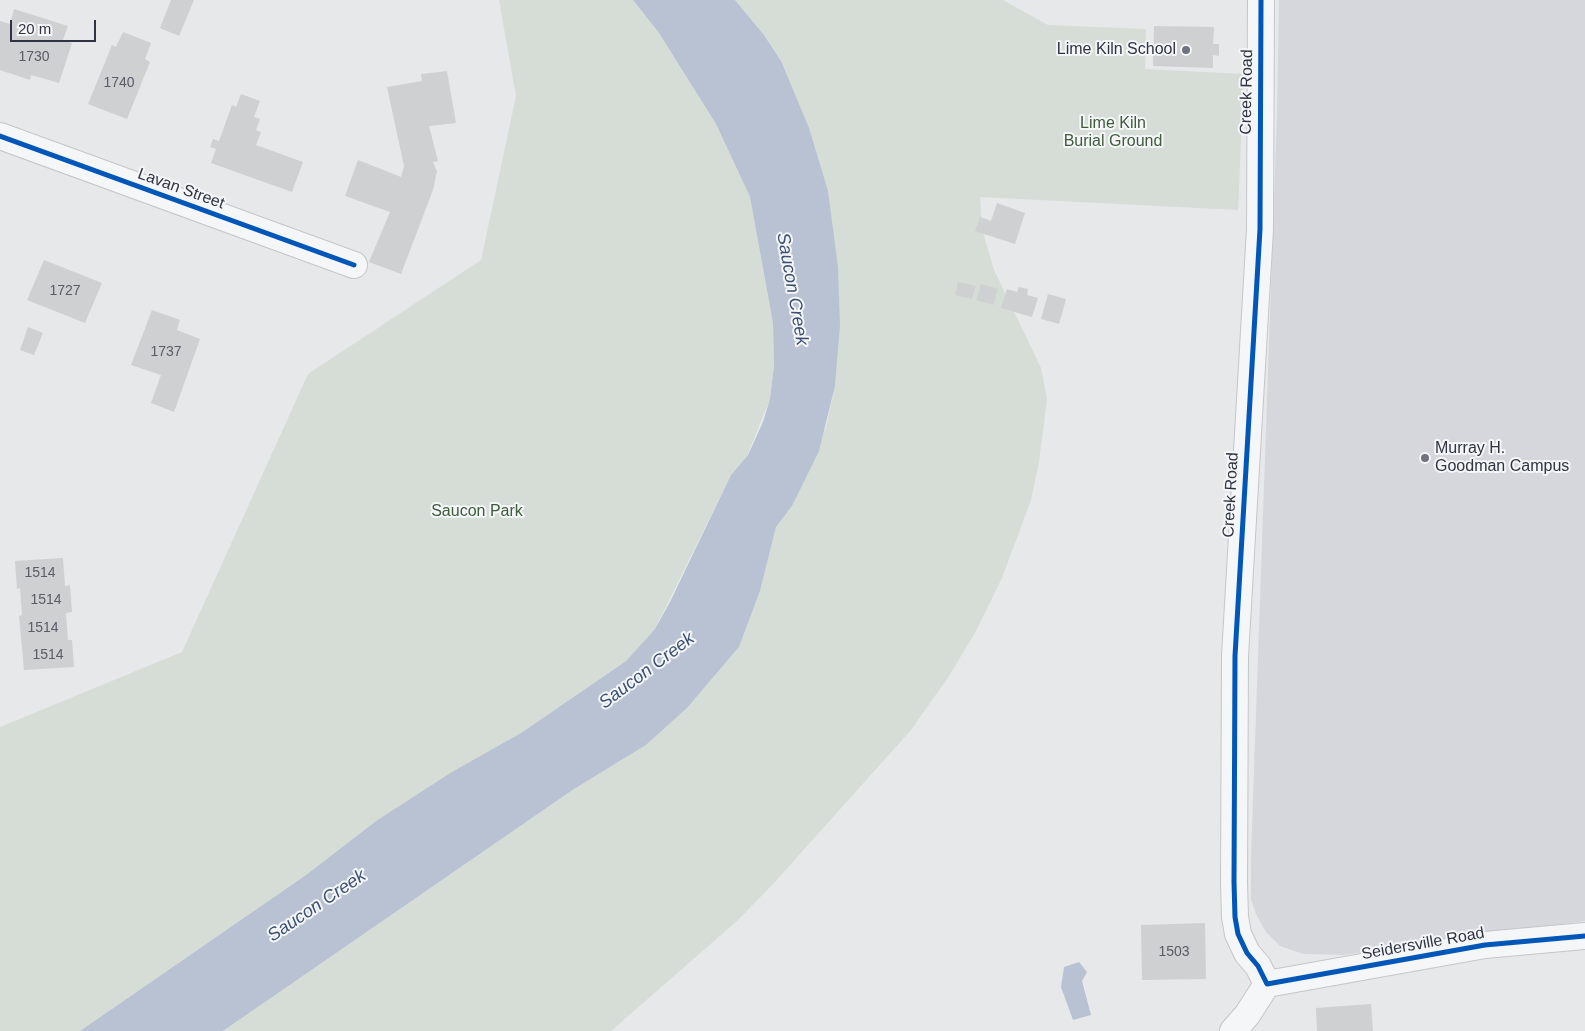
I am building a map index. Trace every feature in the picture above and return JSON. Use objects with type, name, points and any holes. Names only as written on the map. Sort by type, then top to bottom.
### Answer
[{"type":"street","name":"Creek Road","points":[[1261,0],[1260,229],[1235,656],[1234,882],[1235,917],[1238,934],[1247,953],[1258,966],[1267,984]]},
{"type":"street","name":"Lavan Street","points":[[0,136],[354,265]]},
{"type":"street","name":"Seidersville Road","points":[[1267,984],[1485,945],[1585,936]]},
{"type":"street","points":[[1233,1031],[1247,1015],[1267,984]]},
{"type":"shaded area","name":"Murray H. Goodman Campus","points":[[1279,0],[1585,0],[1585,921],[1343,955],[1303,954],[1280,946],[1266,932],[1256,914],[1251,899],[1277,115]]},
{"type":"green space","name":"Saucon Park","points":[[499,0],[633,0],[659,33],[716,124],[750,197],[773,323],[774,366],[770,399],[747,456],[731,475],[655,629],[626,661],[521,733],[376,821],[306,875],[80,1031],[0,1031],[0,727],[182,652],[308,374],[481,260],[516,96]]},
{"type":"green space","name":"Lime Kiln Burial Ground","points":[[735,0],[1003,0],[1048,25],[1146,29],[1145,69],[1244,74],[1238,210],[980,197],[982,229],[994,270],[1041,368],[1047,399],[1039,462],[1031,500],[1002,578],[976,631],[949,676],[911,730],[774,883],[737,921],[611,1031],[223,1031],[574,789],[646,745],[687,708],[739,647],[760,591],[776,527],[792,506],[826,428],[835,386],[840,327],[781,61],[764,35]]},
{"type":"water","name":"Saucon Creek","points":[[633,0],[735,0],[764,35],[781,61],[809,128],[828,191],[838,267],[840,327],[835,386],[819,451],[792,506],[776,527],[760,591],[739,647],[687,708],[646,745],[574,789],[223,1031],[80,1031],[306,875],[376,821],[452,772],[521,733],[626,661],[655,629],[670,602],[731,475],[748,455],[763,422],[770,399],[774,366],[773,323],[750,197],[716,124],[659,33]]},
{"type":"water","points":[[1079,962],[1087,972],[1082,981],[1091,1015],[1073,1020],[1061,987],[1064,967]]},
{"type":"building","points":[[171,0],[194,0],[179,36],[160,28]]},
{"type":"building","points":[[14,9],[68,26],[63,40],[72,43],[59,83],[31,75],[30,80],[0,70],[0,21],[10,24]]},
{"type":"building","name":"Lime Kiln School","points":[[1154,26],[1214,27],[1213,44],[1219,44],[1219,56],[1213,55],[1213,68],[1153,66]]},
{"type":"building","points":[[123,32],[151,43],[145,59],[150,62],[127,119],[88,104],[112,45],[116,47]]},
{"type":"building","points":[[447,71],[456,123],[429,126],[438,161],[433,162],[437,171],[433,190],[401,274],[369,262],[390,212],[345,196],[358,160],[401,177],[404,166],[387,87],[422,81],[421,74]]},
{"type":"building","points":[[241,94],[260,101],[254,117],[260,119],[256,130],[261,132],[256,145],[303,162],[292,192],[211,163],[216,149],[210,147],[213,139],[219,141],[232,105],[236,107]]},
{"type":"building","points":[[997,203],[1025,213],[1015,244],[975,231],[980,217],[991,221]]},
{"type":"building","points":[[44,260],[102,283],[85,323],[27,300]]},
{"type":"building","points":[[958,282],[976,286],[972,299],[955,295]]},
{"type":"building","points":[[981,284],[998,289],[993,305],[976,300]]},
{"type":"building","points":[[1019,287],[1028,289],[1027,295],[1038,298],[1032,317],[1001,308],[1007,289],[1017,292]]},
{"type":"building","points":[[1048,294],[1066,299],[1059,324],[1041,319]]},
{"type":"building","points":[[152,310],[180,320],[177,330],[200,339],[174,412],[151,403],[161,375],[131,365]]},
{"type":"building","points":[[28,327],[43,333],[34,355],[20,350]]},
{"type":"building","points":[[63,558],[65,586],[70,585],[72,612],[66,613],[68,640],[72,640],[74,667],[24,670],[19,616],[22,615],[20,588],[17,589],[15,561]]},
{"type":"building","points":[[1205,923],[1206,979],[1142,980],[1141,925]]},
{"type":"building","points":[[1371,1004],[1373,1031],[1317,1031],[1316,1008]]},
{"type":"cycle path","points":[[1261,0],[1260,229],[1235,656],[1234,882],[1235,917],[1238,934],[1247,953],[1258,966],[1267,984],[1485,945],[1585,936]]},
{"type":"cycle path","points":[[0,136],[354,265]]},
{"type":"place","name":"Lime Kiln School","points":[[1186,50]]},
{"type":"place","name":"Murray H. Goodman Campus","points":[[1425,458]]}]
